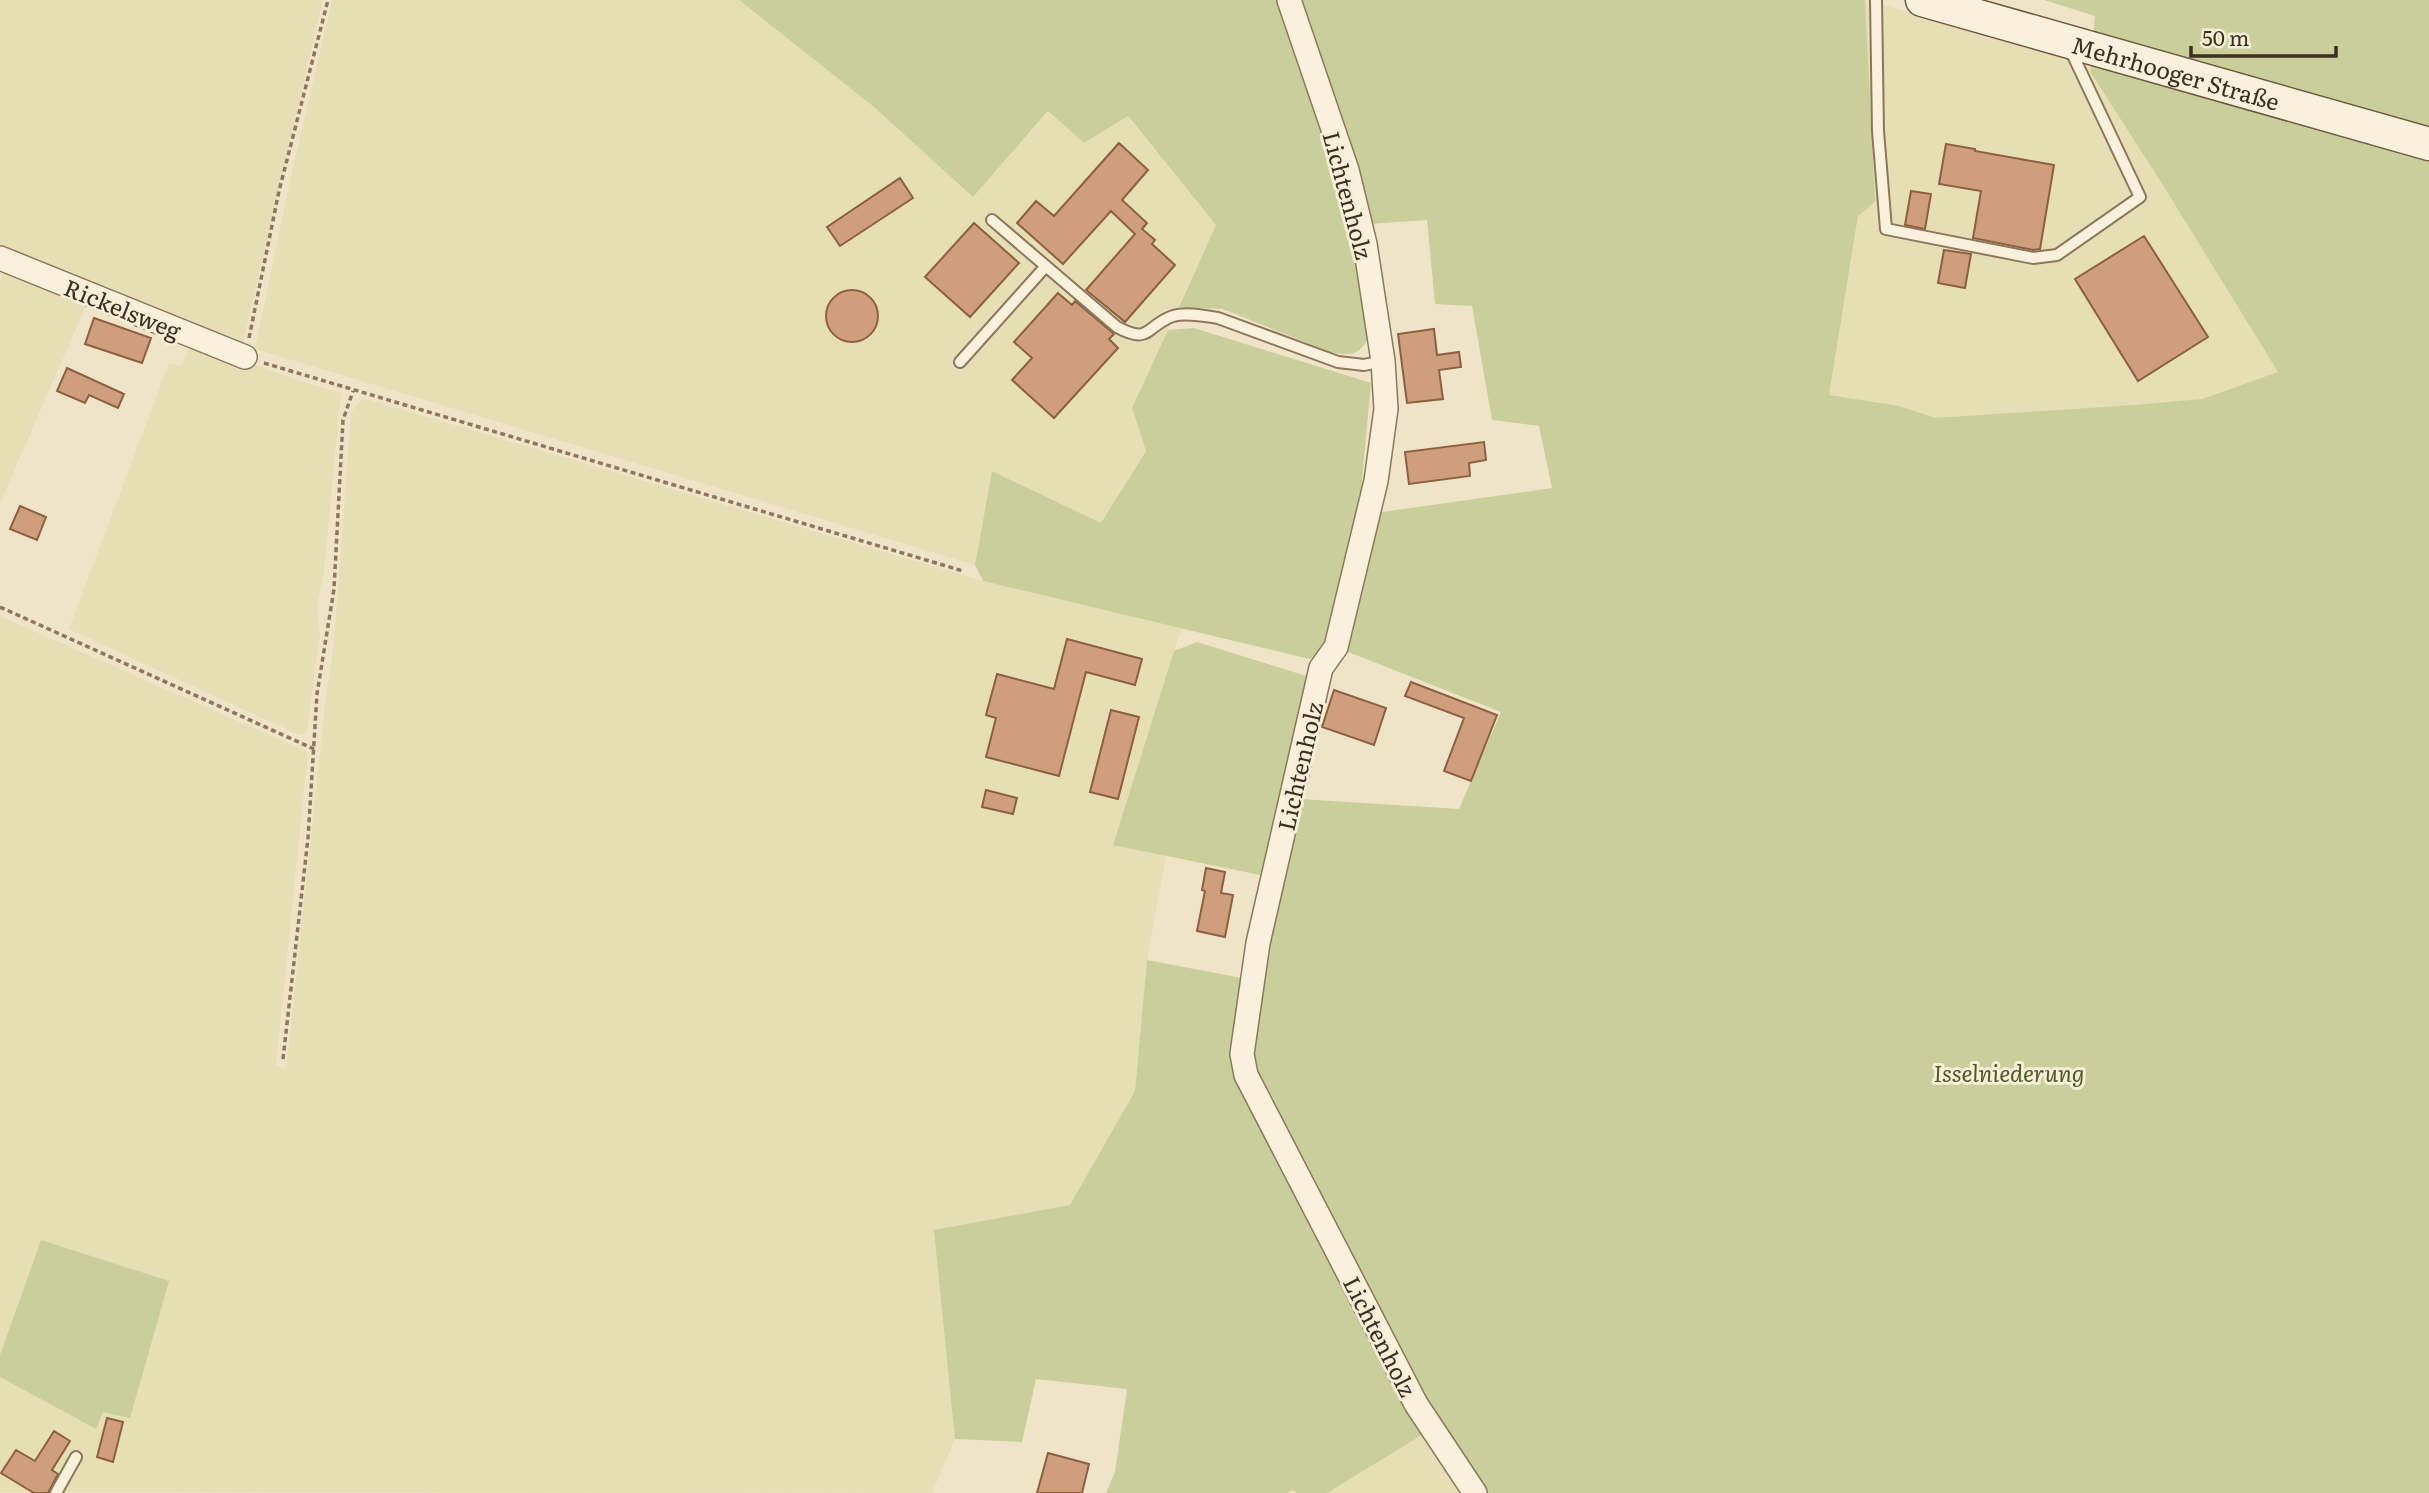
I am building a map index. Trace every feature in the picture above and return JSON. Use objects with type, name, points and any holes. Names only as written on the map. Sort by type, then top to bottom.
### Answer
[{"type":"main road","name":"Mehrhooger Straße","points":[[1922,0],[2429,144]]},
{"type":"street","name":"Lichtenholz","points":[[1289,0],[1347,170],[1365,244],[1383,361],[1387,409],[1376,481],[1336,647],[1321,668],[1258,943],[1242,1054],[1246,1074],[1416,1404],[1475,1493]]},
{"type":"street","name":"Rickelsweg","points":[[0,258],[245,357]]},
{"type":"lane","points":[[1876,0],[1878,131],[1886,229],[2033,258],[2057,255],[2140,197],[2066,41]]},
{"type":"lane","points":[[992,220],[1117,327],[1134,336],[1143,334],[1173,316],[1198,315],[1218,318],[1338,362],[1364,365],[1383,361]]},
{"type":"lane","points":[[960,362],[1046,266]]},
{"type":"lane","points":[[56,1493],[76,1457]]},
{"type":"path","points":[[328,0],[279,191],[245,357],[963,571]]},
{"type":"path","points":[[283,1059],[308,838],[317,694],[334,589],[343,420],[354,391]]},
{"type":"path","points":[[0,607],[314,749]]},
{"type":"shaded area","points":[[0,0],[323,0],[242,347],[0,250]]},
{"type":"shaded area","points":[[332,0],[739,0],[874,107],[973,197],[1049,111],[1127,116],[1216,225],[1132,408],[1146,451],[1101,523],[992,471],[975,565],[255,349],[289,185]]},
{"type":"shaded area","points":[[1865,0],[2087,61],[2278,372],[2094,436],[1823,430],[1863,186]]},
{"type":"shaded area","points":[[6,266],[88,301],[0,503],[0,281]]},
{"type":"shaded area","points":[[192,341],[291,378],[341,393],[324,571],[317,606],[320,635],[307,730],[304,734],[299,735],[69,629],[169,363],[181,366]]},
{"type":"shaded area","points":[[363,398],[983,581],[1182,627],[1113,844],[1166,856],[1147,960],[1135,1091],[1070,1206],[935,1231],[955,1439],[932,1493],[0,1492],[0,1377],[96,1429],[103,1412],[41,1240],[0,1355],[0,616],[308,752],[276,1065],[286,1070],[334,643],[351,412]]},
{"type":"shaded area","points":[[1422,1435],[1467,1493],[1327,1493]]},
{"type":"green space","points":[[739,0],[1280,0],[1339,167],[1370,335],[1354,353],[1330,352],[1223,309],[1179,307],[1216,225],[1128,116],[1084,143],[1048,111],[973,197],[874,107]]},
{"type":"green space","name":"Isselniederung","points":[[1299,0],[1865,0],[1875,202],[1858,216],[1829,395],[1899,406],[1935,418],[2202,399],[2278,372],[2091,73],[2087,61],[2091,61],[2095,16],[2044,0],[2429,0],[2429,1493],[1489,1493],[1452,1446],[1377,1313],[1251,1065],[1270,915],[1300,799],[1459,809],[1501,712],[1343,650],[1375,513],[1552,488],[1539,426],[1492,420],[1472,306],[1435,304],[1427,220],[1369,224]]},
{"type":"green space","points":[[1194,328],[1371,383],[1360,502],[1326,651],[1310,659],[983,581],[975,565],[992,471],[1101,523],[1146,451],[1132,408],[1168,330]]},
{"type":"green space","points":[[1197,642],[1313,678],[1265,876],[1113,845],[1174,651]]},
{"type":"green space","points":[[1147,960],[1242,978],[1230,1061],[1422,1435],[1327,1493],[1296,1493],[1293,1490],[1288,1493],[1106,1493],[1115,1472],[1127,1389],[1036,1379],[1022,1442],[955,1439],[934,1230],[1070,1205],[1135,1091]]},
{"type":"green space","points":[[41,1240],[169,1281],[130,1418],[103,1412],[96,1429],[0,1377],[0,1355]]},
{"type":"building","points":[[1119,143],[1148,170],[1122,200],[1147,223],[1142,229],[1155,240],[1152,244],[1175,265],[1125,322],[1086,290],[1135,234],[1111,211],[1063,264],[1017,223],[1036,201],[1054,216]]},
{"type":"building","points":[[1946,144],[2054,165],[2040,249],[2033,250],[1973,238],[1981,191],[1939,184]]},
{"type":"building","points":[[900,178],[913,198],[840,246],[827,227]]},
{"type":"building","points":[[1911,191],[1931,194],[1925,229],[1905,225]]},
{"type":"building","points":[[974,223],[1019,263],[970,317],[925,277]]},
{"type":"building","points":[[2144,236],[2208,337],[2138,381],[2075,279]]},
{"type":"building","points":[[1944,250],[1971,254],[1965,288],[1938,283]]},
{"type":"building","points":[[852,290],[862,292],[870,298],[876,306],[876,326],[870,334],[862,340],[852,342],[842,340],[834,334],[828,326],[826,316],[828,306],[834,298],[842,292]]},
{"type":"building","points":[[1058,293],[1072,305],[1075,301],[1114,334],[1109,339],[1118,348],[1054,418],[1012,380],[1032,358],[1014,342]]},
{"type":"building","points":[[94,318],[151,338],[142,363],[85,344]]},
{"type":"building","points":[[1434,329],[1437,355],[1459,352],[1461,367],[1439,370],[1443,399],[1407,403],[1398,334]]},
{"type":"building","points":[[67,368],[124,394],[118,408],[89,395],[85,403],[57,391]]},
{"type":"building","points":[[1484,442],[1486,460],[1469,463],[1470,476],[1409,484],[1405,452]]},
{"type":"building","points":[[20,506],[46,517],[37,540],[10,529]]},
{"type":"building","points":[[1067,639],[1142,659],[1135,685],[1086,672],[1059,776],[986,757],[996,718],[986,715],[997,674],[1054,689]]},
{"type":"building","points":[[1411,682],[1497,715],[1471,781],[1444,771],[1464,718],[1405,696]]},
{"type":"building","points":[[1334,690],[1386,708],[1374,745],[1322,727]]},
{"type":"building","points":[[1111,710],[1139,717],[1118,799],[1090,792]]},
{"type":"building","points":[[986,790],[1017,798],[1013,814],[982,807]]},
{"type":"building","points":[[1206,868],[1225,872],[1221,893],[1233,895],[1225,937],[1197,931],[1205,891],[1202,890]]},
{"type":"building","points":[[107,1418],[123,1422],[113,1462],[97,1457]]},
{"type":"building","points":[[54,1431],[70,1441],[52,1470],[58,1474],[48,1493],[34,1493],[1,1473],[16,1450],[35,1461]]},
{"type":"building","points":[[1048,1453],[1089,1464],[1082,1493],[1037,1493]]}]
